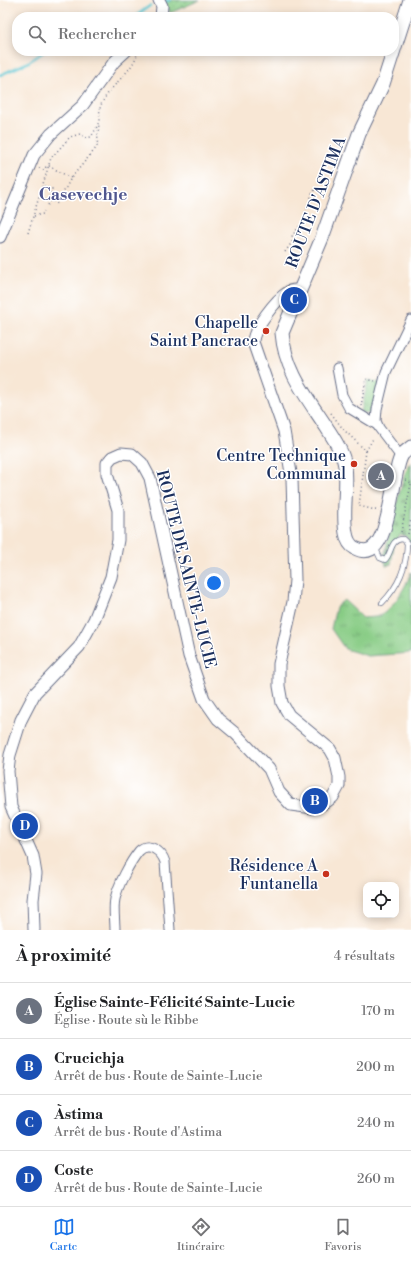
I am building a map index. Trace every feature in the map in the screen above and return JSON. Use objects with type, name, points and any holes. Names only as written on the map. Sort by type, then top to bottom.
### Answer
[{"type":"main road","name":"ROUTE D'ASTIMA","points":[[399,34],[410,0]]},
{"type":"main road","name":"ROUTE D'ASTIMA","points":[[375,547],[370,551],[365,552],[355,548],[348,541],[346,532],[345,470],[340,449],[292,373],[286,359],[282,333],[322,238],[359,134],[383,84],[392,56]]},
{"type":"main road","points":[[375,547],[380,540],[388,514],[398,468],[407,451]]},
{"type":"street","points":[[159,0],[162,6],[161,12]]},
{"type":"street","points":[[0,238],[34,155],[51,134],[83,105],[114,62],[121,56]]},
{"type":"street","name":"ROUTE DE SAINTE-LUCIE","points":[[34,930],[33,900],[36,874],[33,856],[11,807],[8,771],[10,755],[20,720],[35,693],[79,647],[94,620],[111,577],[118,540],[118,510],[107,474],[107,463],[112,457],[120,453],[132,454],[142,463],[150,478],[189,656],[204,698],[214,714],[256,753],[269,769],[280,792],[291,805],[313,808],[329,800],[339,786],[335,758],[330,749],[289,715],[282,703],[279,686],[279,664],[293,602],[295,580],[292,479],[284,431],[254,342],[254,335],[256,329],[282,296],[290,290],[300,290]]},
{"type":"street","points":[[378,426],[377,409],[383,382],[411,320]]},
{"type":"street","points":[[337,368],[342,395],[349,408],[378,426],[398,453],[407,451]]},
{"type":"street","points":[[115,930],[115,900],[119,884],[140,850],[148,847],[157,850],[162,854],[166,862],[170,930]]},
{"type":"lane","points":[[375,547],[380,558],[385,560],[393,543],[398,539],[403,539],[407,543],[409,552],[401,576],[382,603]]},
{"type":"path","points":[[62,195],[71,178],[97,146],[101,105],[110,90],[131,66],[136,56]]},
{"type":"path","points":[[28,233],[44,186],[47,166],[50,158],[70,137],[80,134],[91,138],[99,122]]},
{"type":"path","points":[[47,166],[71,178]]},
{"type":"path","points":[[44,186],[52,189],[49,198],[51,200],[48,205]]},
{"type":"path","points":[[285,252],[295,238],[292,236],[302,223],[313,191],[317,189]]},
{"type":"path","points":[[51,200],[58,204],[58,202]]},
{"type":"path","points":[[34,216],[43,214],[44,211]]},
{"type":"path","points":[[359,414],[366,379]]},
{"type":"path","points":[[327,409],[343,429],[366,451]]},
{"type":"path","points":[[378,426],[366,451],[359,506],[388,514]]},
{"type":"path","points":[[401,532],[411,484]]},
{"type":"path","points":[[408,534],[411,520]]},
{"type":"green space","points":[[164,0],[200,0],[172,12],[170,12]]},
{"type":"green space","points":[[368,380],[381,383],[375,415],[361,412]]},
{"type":"green space","points":[[411,462],[411,548],[406,536],[400,535],[394,545],[391,564],[386,566],[384,557],[394,513],[405,473]]},
{"type":"green space","points":[[411,572],[411,653],[368,656],[345,649],[331,629],[336,607],[344,600],[363,618],[379,616],[389,609],[394,603],[406,584]]},
{"type":"waterway","points":[[164,2],[170,0]]},
{"type":"waterway","points":[[141,12],[151,5]]},
{"type":"waterway","points":[[0,75],[27,63],[38,56]]},
{"type":"place","name":"Àstima","points":[[294,300]]},
{"type":"place","name":"Chapelle Saint Pancrace","points":[[266,331]]},
{"type":"place","name":"Centre Technique Communal","points":[[354,464]]},
{"type":"place","name":"Église Sainte-Félicité Sainte-Lucie","points":[[381,476]]},
{"type":"place","name":"Crucichja","points":[[315,801]]},
{"type":"place","name":"Coste","points":[[25,826]]},
{"type":"place","name":"Résidence A Funtanella","points":[[326,874]]},
{"type":"district","name":"Casevechje","points":[[83,194]]}]
